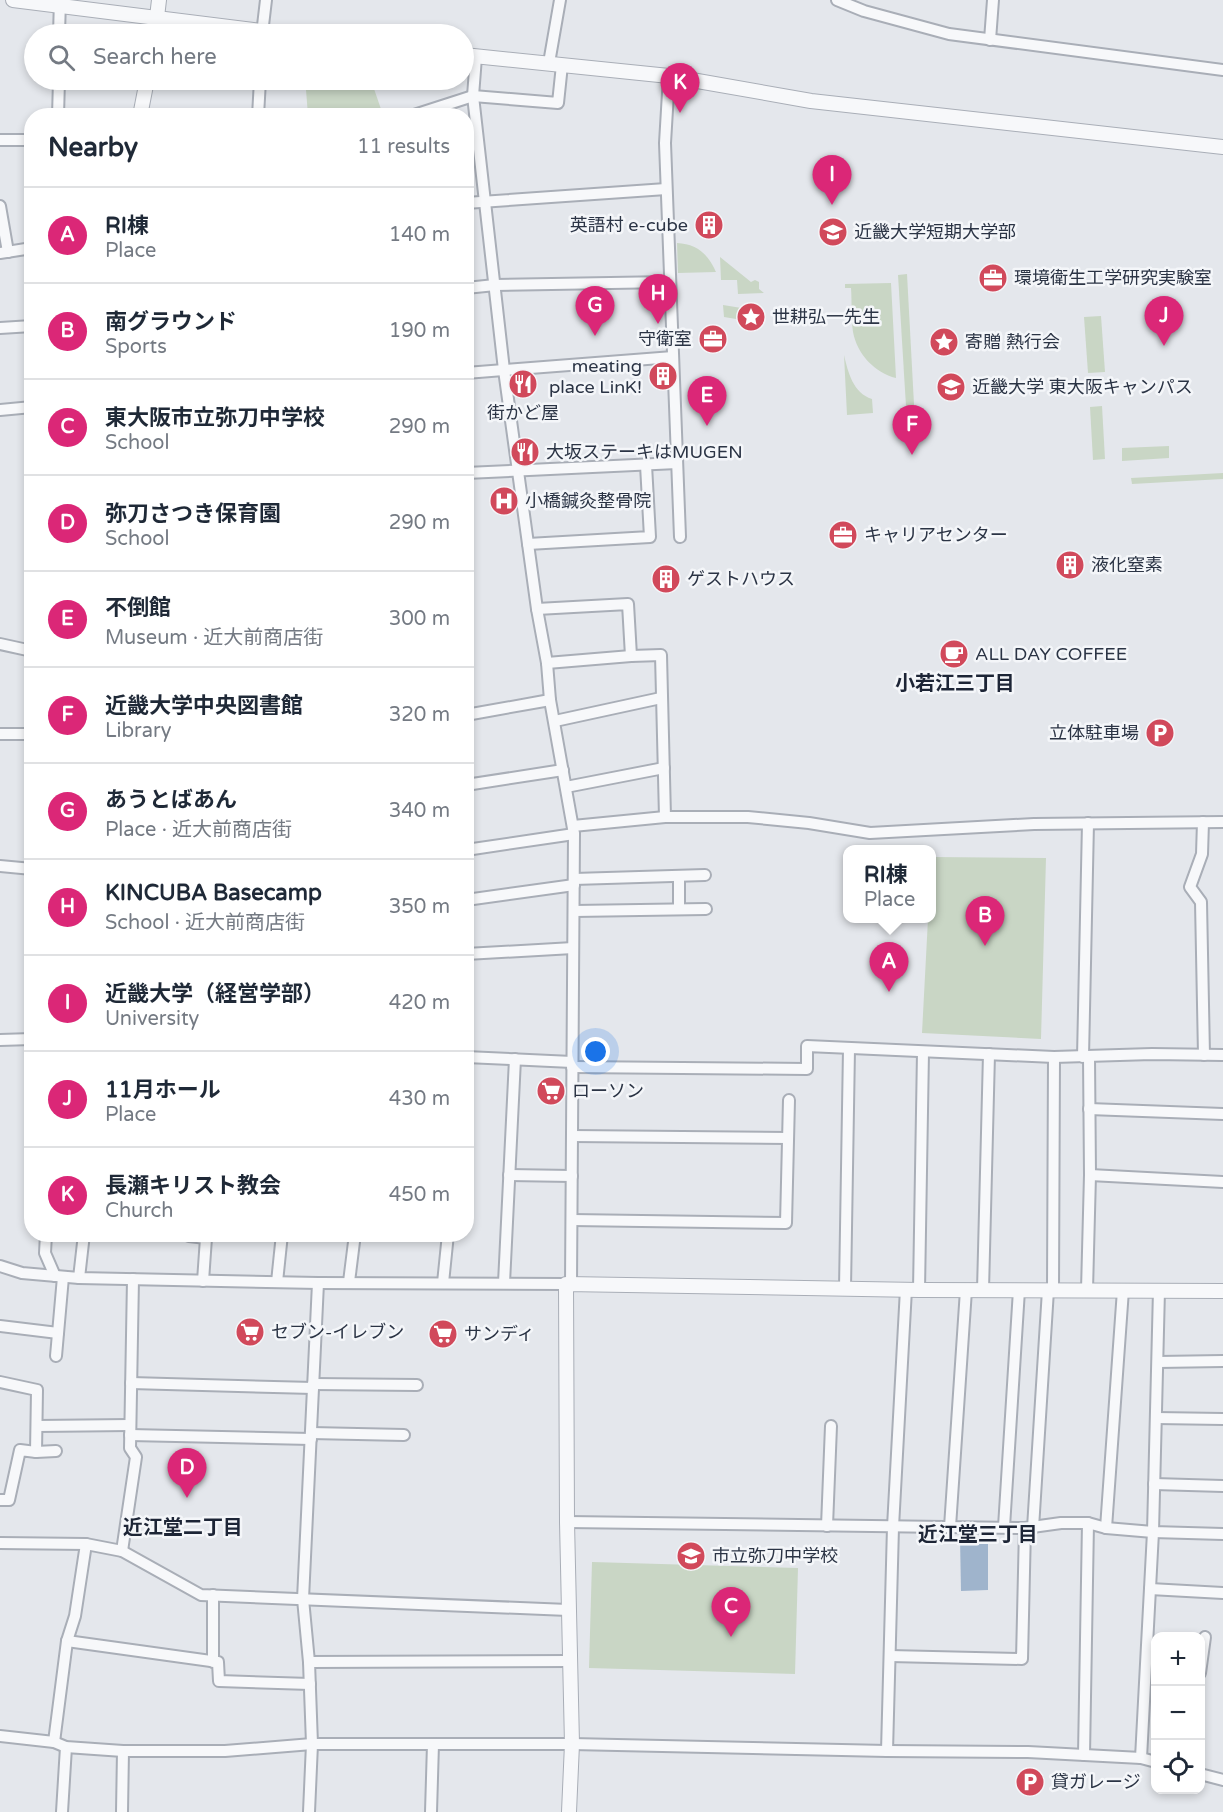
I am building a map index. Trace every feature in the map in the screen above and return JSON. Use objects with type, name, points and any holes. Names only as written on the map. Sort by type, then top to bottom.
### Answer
[{"type":"street","points":[[13,0],[60,3],[200,24]]},
{"type":"street","points":[[156,24],[159,0]]},
{"type":"street","points":[[263,24],[266,0]]},
{"type":"street","points":[[436,108],[473,96],[558,103],[556,64],[560,0]]},
{"type":"street","points":[[837,0],[864,5],[938,32],[1223,70]]},
{"type":"street","points":[[990,40],[993,0]]},
{"type":"street","points":[[59,24],[60,3]]},
{"type":"street","points":[[474,56],[669,76],[811,101],[1223,147]]},
{"type":"street","points":[[669,76],[665,143],[666,189],[680,537]]},
{"type":"street","points":[[58,108],[59,90]]},
{"type":"street","points":[[142,108],[145,90]]},
{"type":"street","points":[[258,108],[259,90]]},
{"type":"street","points":[[473,90],[504,370],[537,609],[547,663],[550,700],[574,830],[572,1220],[569,1284],[567,1522],[572,1744],[569,1812]]},
{"type":"street","points":[[0,140],[24,140]]},
{"type":"street","points":[[474,202],[666,189]]},
{"type":"street","points":[[0,206],[4,252],[24,249]]},
{"type":"street","points":[[474,287],[669,282]]},
{"type":"street","points":[[0,328],[24,326]]},
{"type":"street","points":[[474,372],[673,357]]},
{"type":"street","points":[[0,410],[24,408]]},
{"type":"street","points":[[474,473],[677,463]]},
{"type":"street","points":[[528,544],[650,537],[646,465]]},
{"type":"street","points":[[537,609],[628,604],[631,656]]},
{"type":"street","points":[[0,644],[24,649]]},
{"type":"street","points":[[547,663],[661,655],[665,817]]},
{"type":"street","points":[[555,721],[662,698]]},
{"type":"street","points":[[474,714],[550,700]]},
{"type":"street","points":[[0,734],[24,734]]},
{"type":"street","points":[[566,787],[664,768]]},
{"type":"street","points":[[474,784],[563,770]]},
{"type":"street","points":[[474,849],[574,830],[665,817],[748,817],[809,823],[870,833],[1034,824],[1223,822]]},
{"type":"street","points":[[1203,822],[1202,854],[1190,888],[1202,902],[1204,1055]]},
{"type":"street","points":[[1087,1290],[1090,1175],[1086,1057],[1088,823]]},
{"type":"street","points":[[0,866],[24,868]]},
{"type":"street","points":[[474,899],[574,882],[705,875]]},
{"type":"street","points":[[679,876],[679,909]]},
{"type":"street","points":[[574,910],[706,909]]},
{"type":"street","points":[[474,954],[573,948]]},
{"type":"street","points":[[0,1040],[24,1039]]},
{"type":"street","points":[[474,1057],[572,1065],[807,1069],[807,1046],[1053,1058],[1152,1054],[1223,1055]]},
{"type":"street","points":[[845,1288],[849,1049]]},
{"type":"street","points":[[887,1752],[893,1527],[912,1289],[923,1052]]},
{"type":"street","points":[[983,1290],[989,1054]]},
{"type":"street","points":[[890,1656],[1022,1659],[1029,1528],[1051,1290],[1053,1058]]},
{"type":"street","points":[[504,1283],[515,1059]]},
{"type":"street","points":[[572,1220],[786,1223],[789,1100]]},
{"type":"street","points":[[1089,1109],[1223,1114]]},
{"type":"street","points":[[572,1136],[788,1138]]},
{"type":"street","points":[[509,1175],[572,1176]]},
{"type":"street","points":[[1090,1175],[1223,1182]]},
{"type":"street","points":[[46,1242],[45,1253],[59,1277],[56,1356]]},
{"type":"street","points":[[79,1278],[83,1242]]},
{"type":"street","points":[[203,1281],[206,1242]]},
{"type":"street","points":[[276,1282],[281,1242]]},
{"type":"street","points":[[349,1282],[354,1242]]},
{"type":"street","points":[[442,1283],[446,1242]]},
{"type":"street","points":[[0,1266],[22,1273],[59,1277],[203,1281],[1223,1291]]},
{"type":"street","points":[[122,1551],[136,1456],[130,1448],[133,1279]]},
{"type":"street","points":[[309,1812],[312,1744],[309,1662],[303,1599],[318,1283]]},
{"type":"street","points":[[950,1527],[966,1290]]},
{"type":"street","points":[[1004,1527],[1019,1290]]},
{"type":"street","points":[[1106,1528],[1123,1290]]},
{"type":"street","points":[[1141,1758],[1153,1532],[1159,1290]]},
{"type":"street","points":[[0,1326],[58,1333]]},
{"type":"street","points":[[1158,1362],[1223,1361]]},
{"type":"street","points":[[0,1382],[37,1390],[36,1452]]},
{"type":"street","points":[[131,1383],[417,1385]]},
{"type":"street","points":[[1156,1418],[1223,1419]]},
{"type":"street","points":[[37,1426],[311,1436],[404,1435]]},
{"type":"street","points":[[827,1526],[831,1426]]},
{"type":"street","points":[[0,1500],[9,1500],[20,1450],[56,1451]]},
{"type":"street","points":[[1154,1484],[1223,1486]]},
{"type":"street","points":[[567,1522],[1029,1528],[1061,1522],[1088,1522],[1106,1528],[1223,1534]]},
{"type":"street","points":[[1084,1755],[1088,1522]]},
{"type":"street","points":[[0,1543],[86,1544],[122,1551],[201,1595],[568,1610]]},
{"type":"street","points":[[54,1742],[66,1641],[75,1616],[86,1544]]},
{"type":"street","points":[[1150,1589],[1223,1593]]},
{"type":"street","points":[[213,1595],[213,1662]]},
{"type":"street","points":[[66,1641],[218,1662],[219,1681],[310,1684]]},
{"type":"street","points":[[309,1662],[569,1662]]},
{"type":"street","points":[[0,1736],[54,1742],[66,1747],[123,1750],[225,1751],[312,1744],[572,1744],[887,1752],[1028,1752],[1151,1760]]},
{"type":"street","points":[[431,1812],[433,1744]]},
{"type":"street","points":[[62,1812],[66,1747]]},
{"type":"street","points":[[122,1812],[123,1750]]},
{"type":"street","points":[[1205,1775],[1223,1780]]},
{"type":"green space","points":[[306,90],[374,90],[381,108],[307,108]]},
{"type":"green space","points":[[677,243],[690,245],[701,251],[716,272],[678,273]]},
{"type":"green space","points":[[720,257],[751,282],[755,280],[759,282],[759,289],[764,293],[738,294],[737,280],[721,280]]},
{"type":"green space","points":[[907,274],[915,423],[907,423],[898,275]]},
{"type":"green space","points":[[891,283],[896,378],[874,367],[858,348],[853,332],[851,288],[845,288],[845,284]]},
{"type":"green space","points":[[723,305],[760,311],[760,329],[742,329],[742,320],[724,317]]},
{"type":"green space","points":[[1101,316],[1105,372],[1088,373],[1084,317]]},
{"type":"green space","points":[[844,355],[856,387],[872,399],[873,413],[847,415]]},
{"type":"green space","points":[[1102,406],[1105,459],[1093,460],[1090,407]]},
{"type":"green space","points":[[1169,446],[1169,458],[1122,461],[1122,448]]},
{"type":"green space","points":[[1223,473],[1223,479],[1132,484],[1131,478]]},
{"type":"green space","points":[[936,857],[1046,858],[1041,1039],[922,1033],[928,923],[936,923]]},
{"type":"green space","points":[[592,1562],[798,1568],[795,1674],[589,1668]]},
{"type":"water","points":[[960,1538],[988,1538],[988,1590],[961,1591]]},
{"type":"place","name":"長瀬キリスト教会","points":[[680,113]]},
{"type":"place","name":"近畿大学（経営学部）","points":[[832,205]]},
{"type":"place","name":"英語村 e-cube","points":[[709,225]]},
{"type":"place","name":"近畿大学短期大学部","points":[[833,232]]},
{"type":"place","name":"環境衛生工学研究実験室","points":[[993,278]]},
{"type":"place","name":"世耕弘一先生","points":[[751,317]]},
{"type":"place","name":"KINCUBA Basecamp","points":[[658,324]]},
{"type":"place","name":"あうとばあん","points":[[595,336]]},
{"type":"place","name":"守衛室","points":[[713,339]]},
{"type":"place","name":"寄贈 熱行会","points":[[944,342]]},
{"type":"place","name":"11月ホール","points":[[1164,346]]},
{"type":"place","name":"meating place LinK!","points":[[663,376]]},
{"type":"place","name":"街かど屋","points":[[523,384]]},
{"type":"place","name":"近畿大学 東大阪キャンパス","points":[[951,387]]},
{"type":"place","name":"不倒館","points":[[707,426]]},
{"type":"place","name":"大坂ステーキはMUGEN","points":[[525,452]]},
{"type":"place","name":"近畿大学中央図書館","points":[[912,455]]},
{"type":"place","name":"小橋鍼灸整骨院","points":[[504,501]]},
{"type":"place","name":"キャリアセンター","points":[[843,535]]},
{"type":"place","name":"液化窒素","points":[[1070,565]]},
{"type":"place","name":"ゲストハウス","points":[[666,579]]},
{"type":"place","name":"ALL DAY COFFEE","points":[[954,654]]},
{"type":"place","name":"立体駐車場","points":[[1160,733]]},
{"type":"place","name":"南グラウンド","points":[[985,946]]},
{"type":"place","name":"RI棟","points":[[889,992]]},
{"type":"place","name":"ローソン","points":[[551,1091]]},
{"type":"place","name":"セブン-イレブン","points":[[250,1332]]},
{"type":"place","name":"サンディ","points":[[443,1334]]},
{"type":"place","name":"弥刀さつき保育園","points":[[187,1498]]},
{"type":"place","name":"市立弥刀中学校","points":[[691,1556]]},
{"type":"place","name":"東大阪市立弥刀中学校","points":[[731,1637]]},
{"type":"place","name":"貸ガレージ","points":[[1030,1782]]},
{"type":"district","name":"小若江三丁目","points":[[955,684]]},
{"type":"district","name":"近江堂二丁目","points":[[183,1528]]},
{"type":"district","name":"近江堂三丁目","points":[[978,1535]]}]
